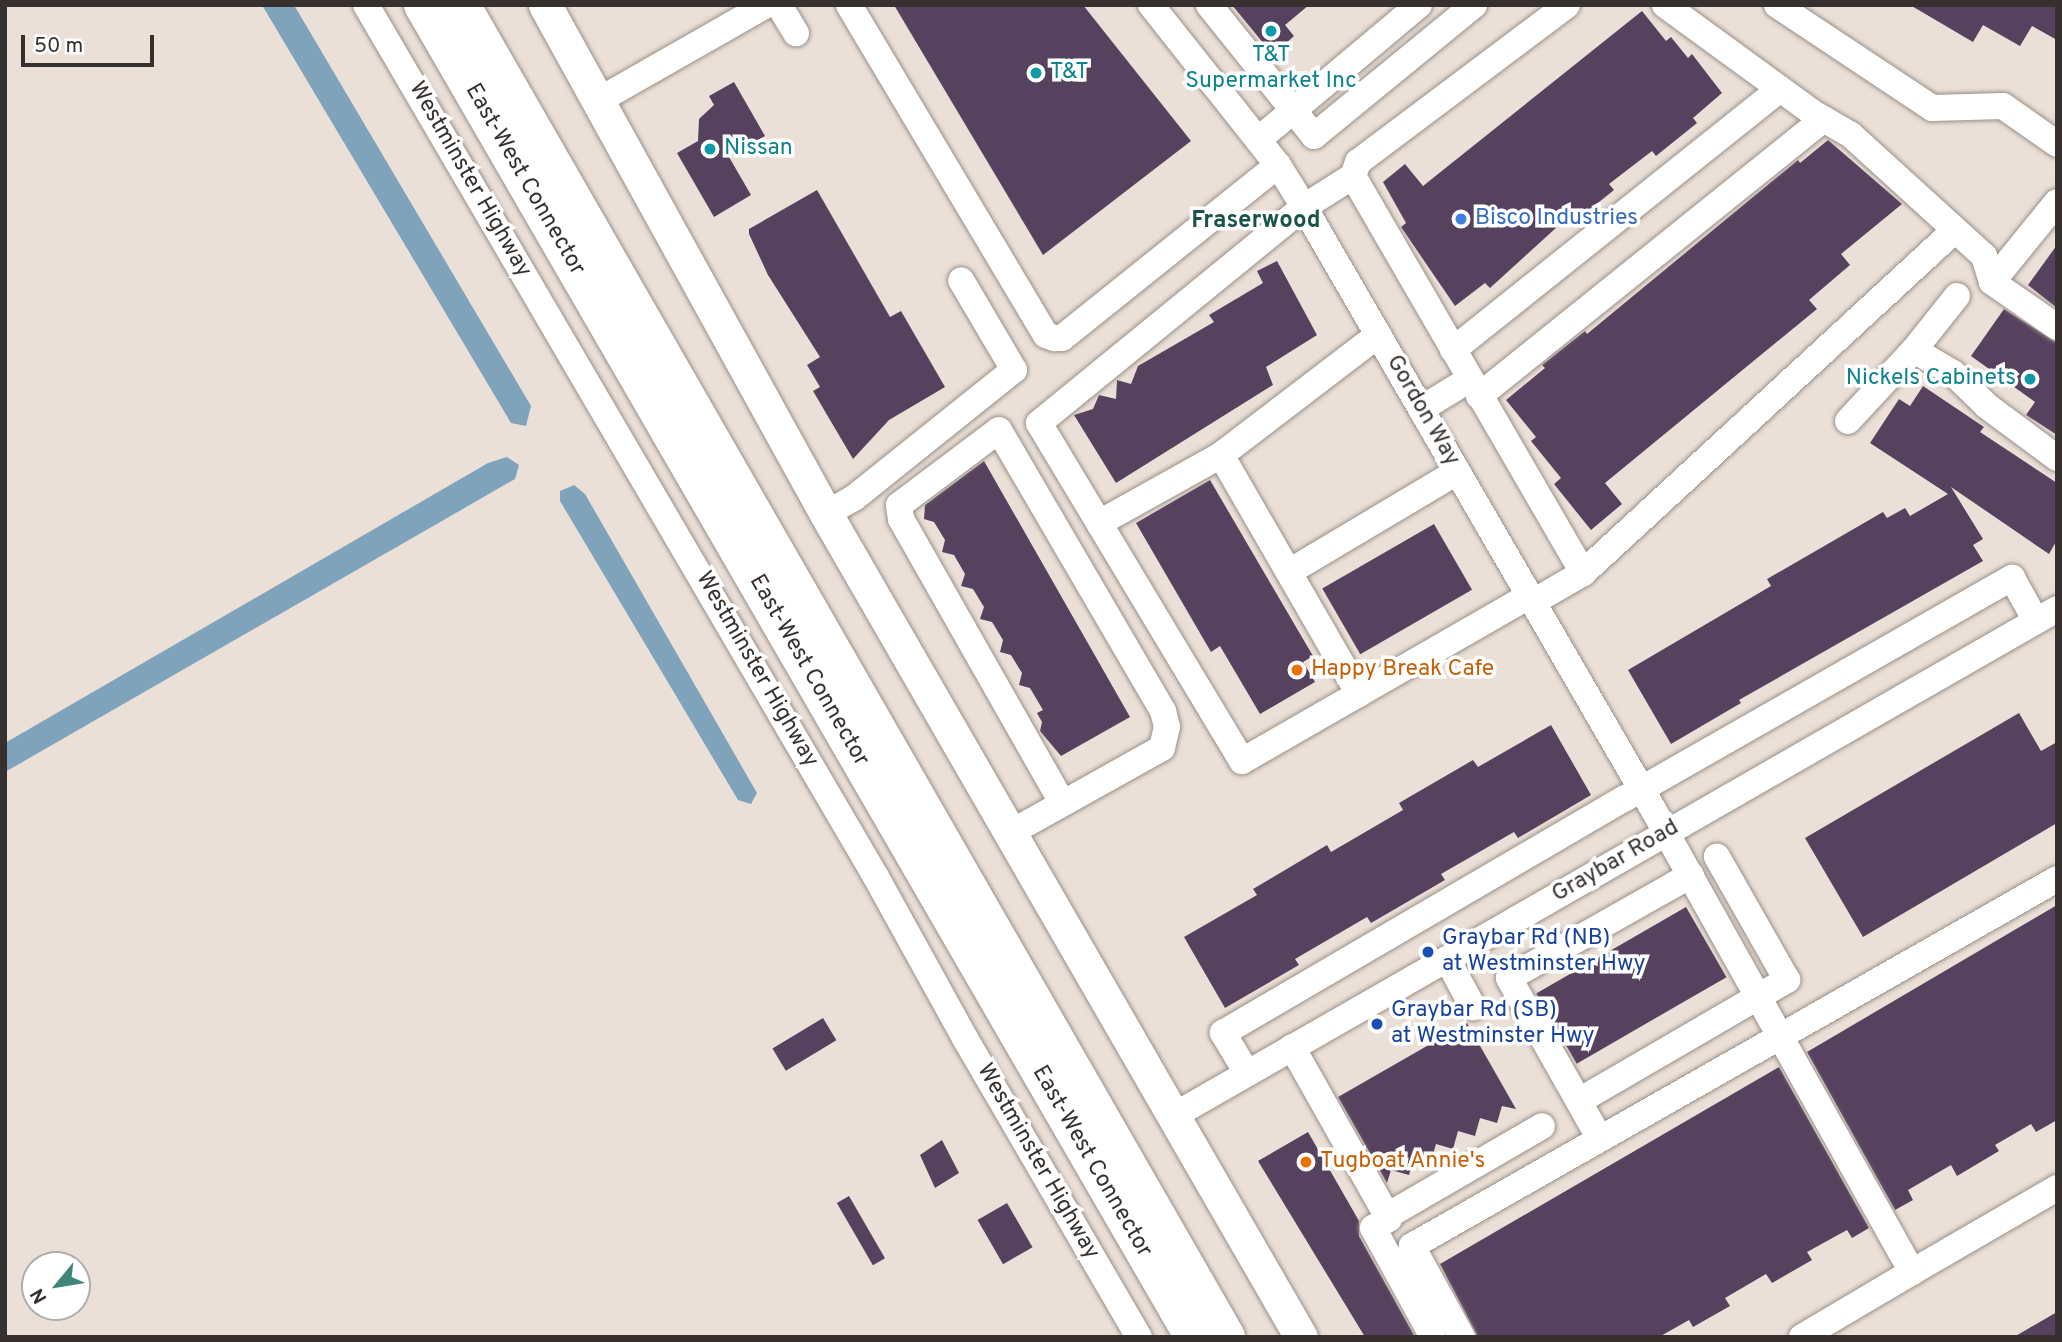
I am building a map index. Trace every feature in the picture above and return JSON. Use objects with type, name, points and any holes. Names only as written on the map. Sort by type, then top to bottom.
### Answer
[{"type":"highway","name":"East-West Connector","points":[[423,5],[1194,1337]]},
{"type":"highway","name":"East-West Connector","points":[[461,5],[1226,1337]]},
{"type":"highway","points":[[480,5],[531,126]]},
{"type":"main road","points":[[545,5],[596,102],[826,514],[1301,1337]]},
{"type":"street","name":"Westminster Highway","points":[[366,5],[870,866],[965,1040],[1139,1337]]},
{"type":"street","points":[[596,102],[766,5]]},
{"type":"street","points":[[779,5],[796,33]]},
{"type":"street","points":[[849,5],[1046,335],[1054,338],[1062,338],[1279,165]]},
{"type":"street","points":[[1209,5],[1314,136],[1474,5]]},
{"type":"street","points":[[1258,140],[1419,5]]},
{"type":"street","points":[[1567,5],[1358,162],[1353,176],[1304,207],[1039,422],[1242,761],[1531,599],[1583,573],[1955,230]]},
{"type":"street","points":[[1665,5],[1780,89],[1851,135],[1984,256],[1992,282],[2057,327]]},
{"type":"street","points":[[1777,5],[1932,108],[2003,106],[2057,144]]},
{"type":"street","name":"Gordon Way","points":[[1163,10],[1279,165],[1304,207],[1642,790],[1912,1272]]},
{"type":"street","points":[[1453,350],[1780,89]]},
{"type":"street","points":[[1421,409],[1474,387],[1823,118]]},
{"type":"street","points":[[1353,176],[1583,573]]},
{"type":"street","points":[[1992,282],[2053,212]]},
{"type":"street","points":[[826,514],[854,498],[1014,370],[961,280]]},
{"type":"street","points":[[1848,421],[1914,350],[1957,296]]},
{"type":"street","points":[[1099,523],[1221,454],[1378,335]]},
{"type":"street","points":[[1914,350],[1953,373],[1987,406],[2057,458]]},
{"type":"street","points":[[1010,832],[1162,748],[1167,727],[1163,710],[999,430],[899,505],[901,519],[1062,802]]},
{"type":"street","points":[[1221,454],[1359,694]]},
{"type":"street","points":[[1289,572],[1457,472]]},
{"type":"street","points":[[1247,1073],[1223,1032],[1642,790],[2012,578],[2046,615]]},
{"type":"street","name":"Graybar Road","points":[[1175,1115],[2046,615]]},
{"type":"street","points":[[1578,1101],[1787,980],[1717,857]]},
{"type":"street","points":[[1600,1139],[1509,978],[1690,875]]},
{"type":"street","points":[[1462,1337],[1412,1246],[2057,880]]},
{"type":"street","points":[[1447,959],[1473,1007]]},
{"type":"street","points":[[1292,1047],[1388,1216]]},
{"type":"street","points":[[1433,1337],[1373,1228],[1388,1216],[1542,1126]]},
{"type":"street","points":[[1802,1337],[2057,1188]]},
{"type":"water","points":[[262,5],[294,5],[531,406],[526,426],[511,423]]},
{"type":"water","points":[[507,457],[519,465],[515,479],[5,772],[5,743],[488,463]]},
{"type":"water","points":[[574,485],[585,494],[757,793],[751,804],[738,800],[560,501],[560,491]]},
{"type":"building","name":"T&T","points":[[894,5],[1083,5],[1191,141],[1043,255]]},
{"type":"building","name":"T&T Supermarket Inc","points":[[1232,5],[1309,5],[1285,25],[1294,36],[1273,55]]},
{"type":"building","points":[[1910,5],[2057,5],[2057,40],[2032,26],[2020,46],[1983,25],[1973,42]]},
{"type":"building","points":[[1642,11],[1666,41],[1671,37],[1688,58],[1692,54],[1722,93],[1693,118],[1697,123],[1656,156],[1652,151],[1609,184],[1614,190],[1573,223],[1568,217],[1490,288],[1485,283],[1455,306],[1401,227],[1406,223],[1383,182],[1405,164],[1423,186]]},
{"type":"building","name":"Nissan","points":[[734,82],[765,136],[729,157],[751,195],[714,217],[677,153],[698,141],[699,119],[714,105],[709,96]]},
{"type":"building","points":[[1828,140],[1902,204],[1841,254],[1850,265],[1809,300],[1817,309],[1605,483],[1622,504],[1591,530],[1554,484],[1561,478],[1531,441],[1536,437],[1506,400],[1545,368],[1542,365],[1585,331],[1587,334],[1798,160],[1800,163]]},
{"type":"building","points":[[817,190],[890,317],[901,311],[945,387],[889,420],[853,459],[813,391],[820,387],[807,365],[820,357],[768,275],[749,234],[749,229]]},
{"type":"building","points":[[2057,245],[2057,308],[2028,285]]},
{"type":"building","points":[[1277,261],[1317,335],[1266,367],[1273,385],[1116,483],[1074,415],[1093,409],[1099,395],[1116,399],[1117,380],[1131,384],[1138,366],[1214,322],[1209,315],[1263,283],[1257,271]]},
{"type":"building","name":"Nickels Cabinets","points":[[2004,309],[2057,343],[2057,435],[2026,415],[2035,402],[1971,356]]},
{"type":"building","points":[[1923,386],[1984,427],[1980,432],[2057,483],[2057,540],[2049,554],[1951,487],[1983,539],[1973,545],[1983,561],[1739,700],[1741,703],[1671,744],[1628,670],[1771,586],[1767,579],[1883,512],[1887,518],[1905,508],[1910,516],[1948,494],[1870,443],[1899,399],[1910,406]]},
{"type":"building","points":[[984,461],[1130,717],[1061,756],[1040,731],[1042,722],[1037,713],[1043,710],[1030,688],[1019,685],[1022,673],[1011,655],[1000,652],[1003,640],[992,622],[980,619],[984,607],[973,589],[961,586],[965,574],[954,555],[942,552],[945,540],[934,522],[924,519],[925,505]]},
{"type":"building","points":[[1210,480],[1313,656],[1303,662],[1315,682],[1260,714],[1220,646],[1211,652],[1136,523]]},
{"type":"building","points":[[1434,524],[1472,590],[1360,654],[1322,588]]},
{"type":"building","points":[[2019,713],[2041,751],[2057,742],[2057,823],[1863,937],[1805,838]]},
{"type":"building","points":[[1551,725],[1591,795],[1518,838],[1514,832],[1441,874],[1445,880],[1371,923],[1367,917],[1295,959],[1299,965],[1225,1008],[1184,937],[1257,895],[1253,889],[1327,845],[1331,852],[1403,810],[1399,803],[1473,760],[1478,767]]},
{"type":"building","points":[[2057,905],[2057,1120],[2036,1132],[2031,1124],[1995,1145],[1999,1151],[1957,1176],[1951,1165],[1908,1190],[1913,1200],[1895,1210],[1807,1052]]},
{"type":"building","points":[[1686,907],[1726,977],[1577,1064],[1536,994]]},
{"type":"building","points":[[823,1018],[836,1040],[786,1071],[772,1048]]},
{"type":"building","points":[[1467,1023],[1516,1109],[1502,1106],[1497,1123],[1480,1118],[1475,1136],[1458,1131],[1453,1149],[1436,1144],[1431,1161],[1414,1157],[1409,1175],[1391,1170],[1387,1183],[1338,1097]]},
{"type":"building","points":[[1779,1067],[1869,1228],[1852,1238],[1847,1230],[1807,1252],[1812,1260],[1772,1283],[1766,1274],[1725,1298],[1730,1306],[1693,1327],[1689,1320],[1659,1337],[1478,1337],[1440,1264]]},
{"type":"building","points":[[1308,1132],[1359,1221],[1359,1236],[1415,1337],[1365,1337],[1258,1161]]},
{"type":"building","points":[[942,1140],[959,1173],[935,1188],[920,1155]]},
{"type":"building","points":[[849,1196],[885,1258],[873,1265],[837,1203]]},
{"type":"building","points":[[1007,1203],[1032,1247],[1003,1264],[978,1220]]},
{"type":"building","points":[[2057,1312],[2057,1337],[2014,1337]]},
{"type":"place","name":"T&T Supermarket Inc","points":[[1271,31]]},
{"type":"place","name":"T&T","points":[[1036,73]]},
{"type":"place","name":"Nissan","points":[[710,149]]},
{"type":"place","name":"Bisco Industries","points":[[1461,219]]},
{"type":"place","name":"Nickels Cabinets","points":[[2030,379]]},
{"type":"place","name":"Happy Break Cafe","points":[[1297,670]]},
{"type":"place","name":"Graybar Rd (NB) at Westminster Hwy","points":[[1428,952]]},
{"type":"place","name":"Graybar Rd (SB) at Westminster Hwy","points":[[1377,1024]]},
{"type":"place","name":"Tugboat Annie's","points":[[1306,1162]]},
{"type":"district","name":"Fraserwood","points":[[1256,222]]}]
